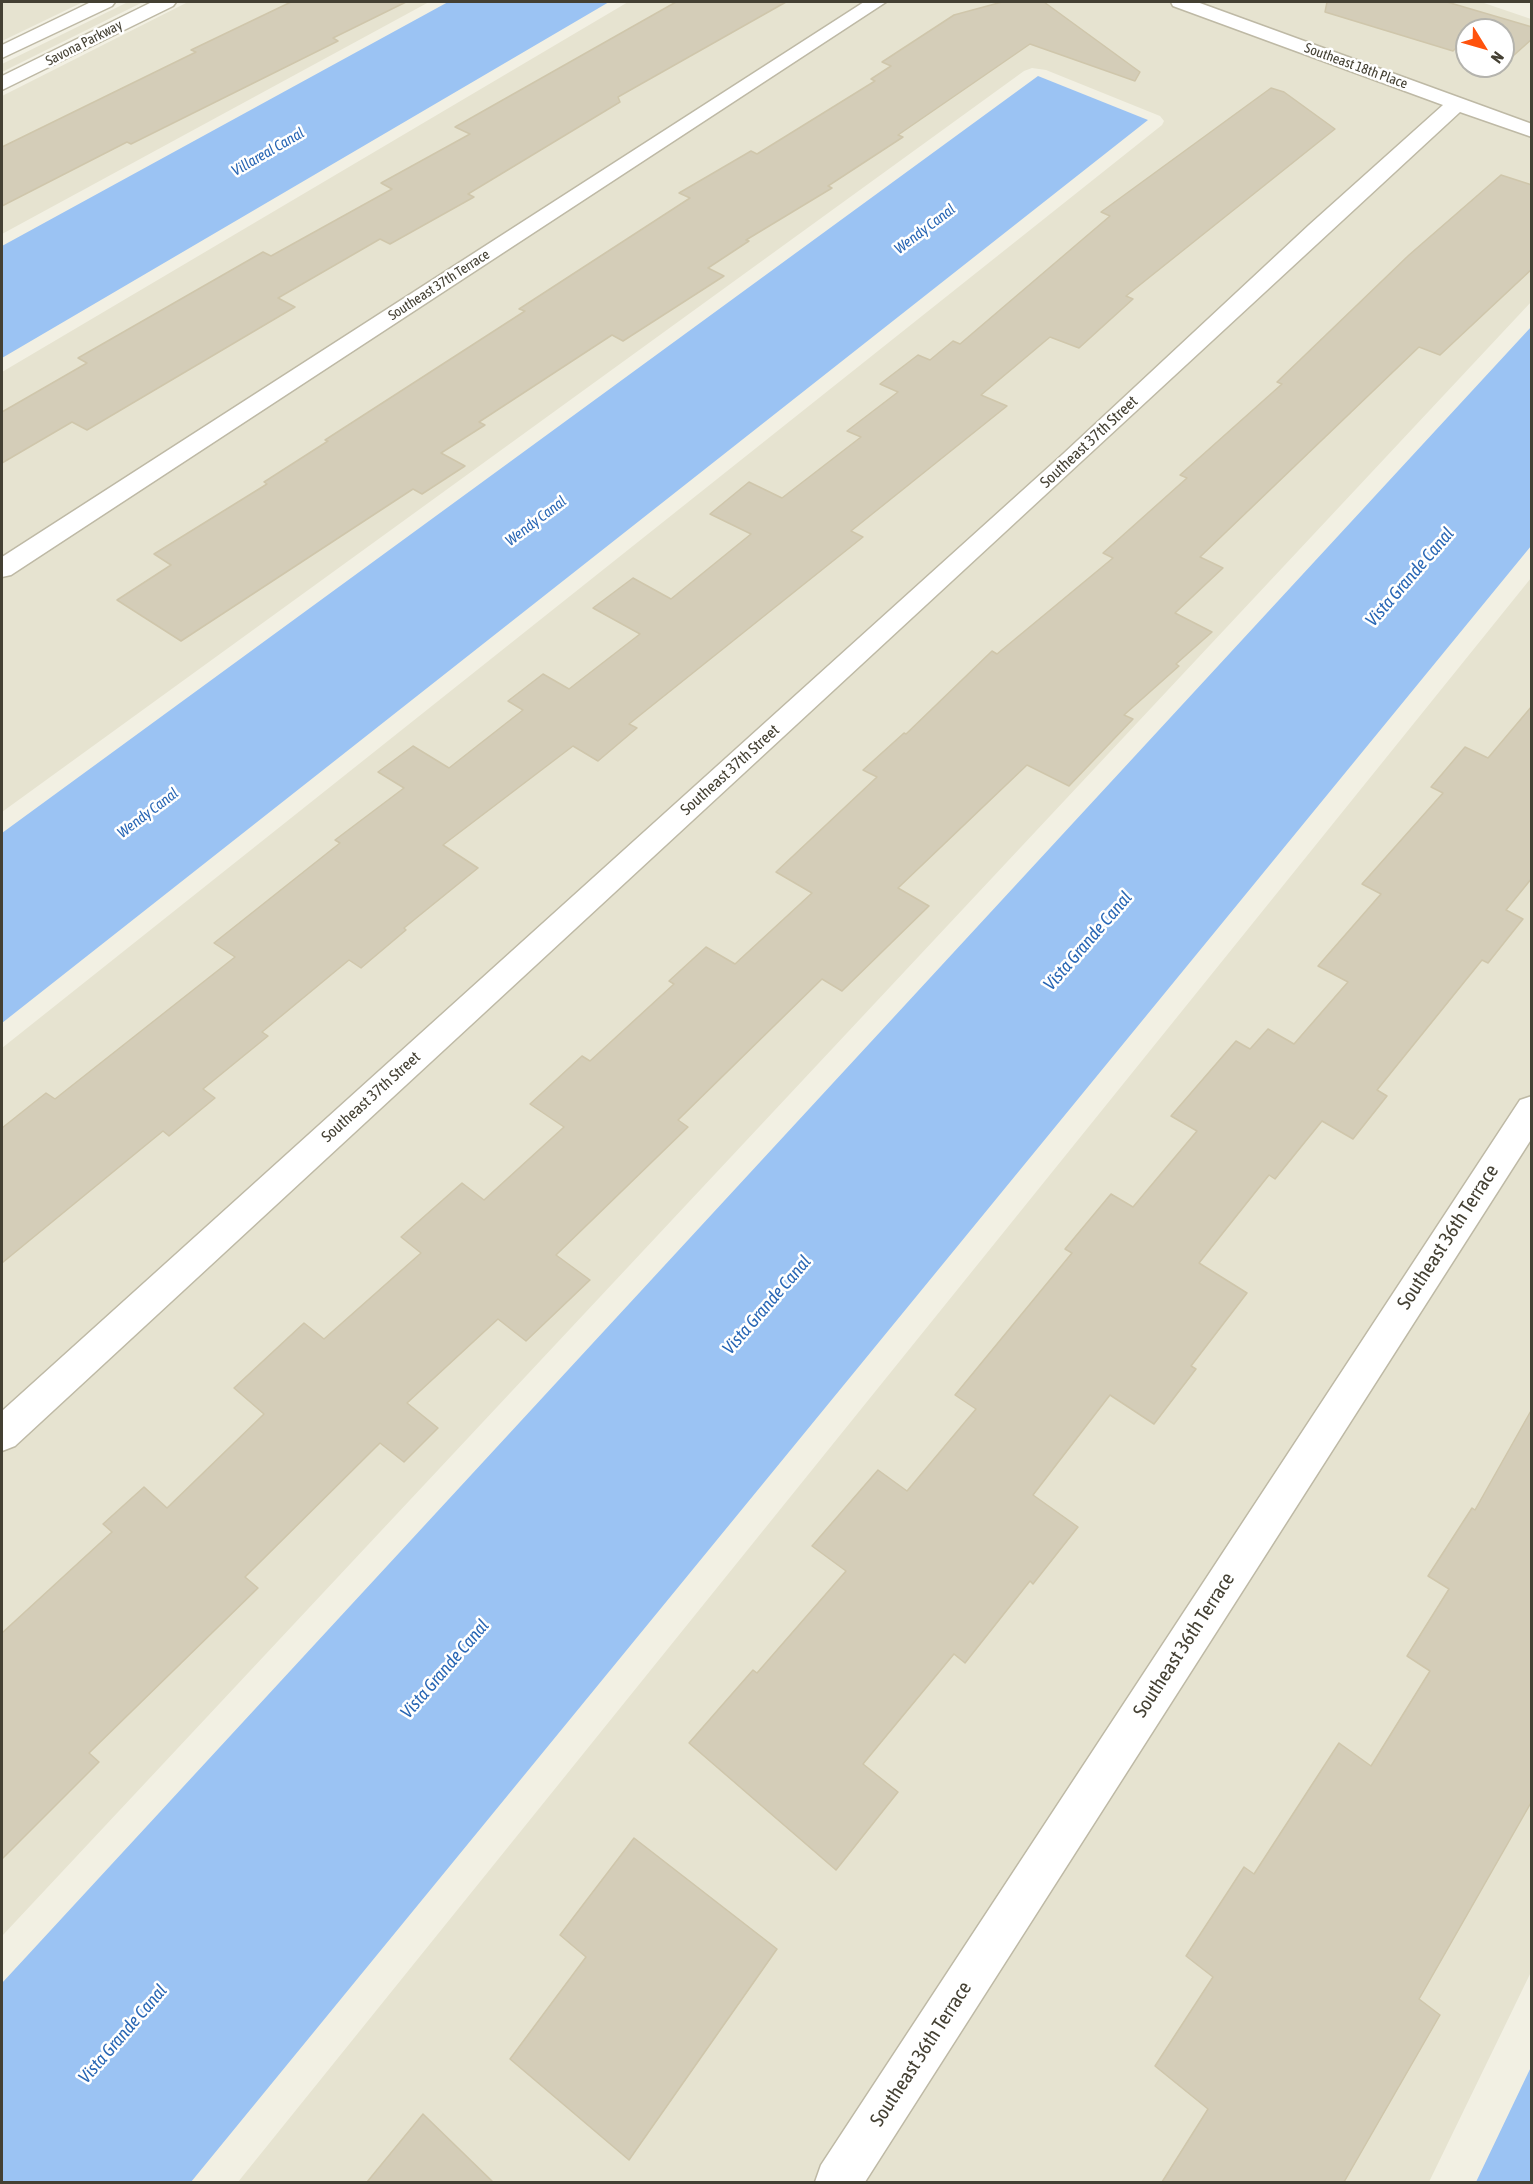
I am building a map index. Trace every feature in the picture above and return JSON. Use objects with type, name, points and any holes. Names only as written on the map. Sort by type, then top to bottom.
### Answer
[{"type":"street","name":"Savona Parkway","points":[[2,52],[105,2]]},
{"type":"street","name":"Savona Parkway","points":[[2,84],[166,2]]},
{"type":"street","name":"Southeast 37th Terrace","points":[[2,569],[876,2]]},
{"type":"street","name":"Southeast 18th Place","points":[[1180,2],[1532,131]]},
{"type":"street","name":"Southeast 37th Street","points":[[2,1434],[1457,104]]},
{"type":"street","name":"Southeast 36th Terrace","points":[[838,2182],[1532,1109]]},
{"type":"shaded area","points":[[2,2],[83,2],[2,41]]},
{"type":"shaded area","points":[[128,2],[143,2],[2,72],[2,64]]},
{"type":"shaded area","points":[[188,2],[429,2],[2,234],[2,96]]},
{"type":"shaded area","points":[[628,2],[1481,2],[1531,19],[1531,302],[2,1936],[2,1048],[1162,125],[1164,121],[1160,116],[1046,70],[1032,68],[1024,71],[2,812],[2,372]]},
{"type":"shaded area","points":[[1531,578],[1531,1972],[1429,2182],[238,2182]]},
{"type":"water","name":"Villareal Canal","points":[[448,2],[609,2],[2,358],[2,246]]},
{"type":"water","name":"Wendy Canal","points":[[1038,76],[1148,120],[2,1023],[2,833]]},
{"type":"water","name":"Vista Grande Canal","points":[[1531,327],[1531,546],[191,2182],[2,2182],[2,1983]]},
{"type":"water","points":[[1531,2067],[1531,2182],[1476,2182]]},
{"type":"building","points":[[291,2],[406,2],[333,38],[338,41],[131,144],[127,142],[2,206],[2,147],[196,52],[191,50]]},
{"type":"building","points":[[676,2],[786,2],[618,97],[620,102],[468,194],[474,197],[390,244],[380,239],[278,298],[295,307],[87,430],[72,422],[2,463],[2,412],[87,363],[78,358],[263,252],[271,256],[392,189],[381,183],[470,134],[455,127]]},
{"type":"building","points":[[1002,2],[1044,2],[1140,72],[1135,81],[1030,44],[898,135],[903,137],[828,186],[832,188],[746,240],[749,241],[708,268],[724,276],[623,341],[612,335],[479,422],[485,425],[441,453],[465,466],[422,494],[413,489],[181,641],[117,600],[171,565],[154,554],[267,484],[264,482],[328,441],[325,440],[525,311],[519,309],[690,198],[679,193],[751,151],[757,154],[875,81],[871,79],[891,66],[882,62],[954,15]]},
{"type":"building","points":[[1327,2],[1447,2],[1501,18],[1455,18],[1455,49],[1453,51],[1325,12]]},
{"type":"building","points":[[1515,22],[1532,27],[1532,39],[1515,54]]},
{"type":"building","points":[[1271,88],[1284,92],[1335,129],[1126,296],[1133,299],[1079,348],[1050,337],[981,395],[1007,406],[851,531],[863,537],[629,724],[637,728],[598,761],[573,746],[443,845],[478,868],[404,928],[406,930],[361,968],[349,960],[262,1032],[268,1036],[203,1089],[215,1098],[169,1136],[163,1131],[2,1263],[2,1128],[46,1093],[55,1099],[235,957],[214,943],[340,843],[335,840],[404,788],[378,772],[413,746],[449,768],[523,710],[508,701],[543,674],[569,689],[640,634],[593,608],[633,578],[671,599],[751,534],[710,514],[749,482],[782,498],[861,437],[847,431],[898,392],[880,384],[918,355],[930,360],[953,341],[960,344],[1110,216],[1101,212]]},
{"type":"building","points":[[1501,175],[1532,185],[1532,269],[1440,355],[1419,347],[1200,557],[1223,568],[1175,613],[1212,632],[1176,664],[1179,666],[1124,715],[1133,719],[1069,786],[1027,765],[898,888],[929,906],[842,991],[822,979],[678,1120],[688,1127],[556,1255],[590,1280],[526,1341],[498,1319],[407,1403],[438,1428],[404,1462],[380,1443],[245,1577],[258,1588],[89,1753],[99,1762],[2,1859],[2,1633],[112,1532],[103,1524],[144,1487],[167,1508],[264,1414],[234,1388],[304,1323],[324,1339],[421,1253],[401,1237],[462,1183],[484,1200],[564,1127],[530,1104],[582,1056],[590,1061],[674,984],[669,981],[706,947],[735,964],[812,893],[776,872],[877,777],[863,770],[904,733],[906,734],[992,651],[997,654],[1113,558],[1103,553],[1187,478],[1180,475],[1282,384],[1277,382],[1409,255]]},
{"type":"building","points":[[1532,706],[1532,878],[1506,910],[1523,919],[1488,963],[1482,960],[1377,1090],[1387,1096],[1353,1139],[1322,1121],[1275,1179],[1269,1175],[1199,1263],[1247,1293],[1191,1366],[1196,1369],[1154,1424],[1110,1395],[1033,1495],[1078,1527],[1033,1584],[1030,1581],[965,1663],[954,1654],[863,1764],[898,1792],[836,1870],[689,1743],[753,1670],[757,1673],[846,1571],[812,1546],[878,1470],[907,1491],[976,1409],[955,1395],[1072,1253],[1065,1249],[1111,1194],[1133,1207],[1197,1131],[1171,1116],[1236,1041],[1250,1049],[1268,1029],[1294,1044],[1348,982],[1318,966],[1381,894],[1362,884],[1443,793],[1431,787],[1465,747],[1488,758]]},
{"type":"building","points":[[1532,1409],[1532,1801],[1419,1999],[1440,2015],[1344,2182],[1162,2182],[1208,2109],[1155,2066],[1213,1977],[1186,1956],[1244,1867],[1254,1874],[1339,1743],[1371,1766],[1430,1671],[1407,1656],[1449,1589],[1428,1576],[1472,1508],[1475,1510]]},
{"type":"building","points":[[634,1838],[777,1949],[629,2160],[510,2059],[586,1957],[560,1935]]},
{"type":"building","points":[[423,2114],[493,2182],[367,2182]]}]
